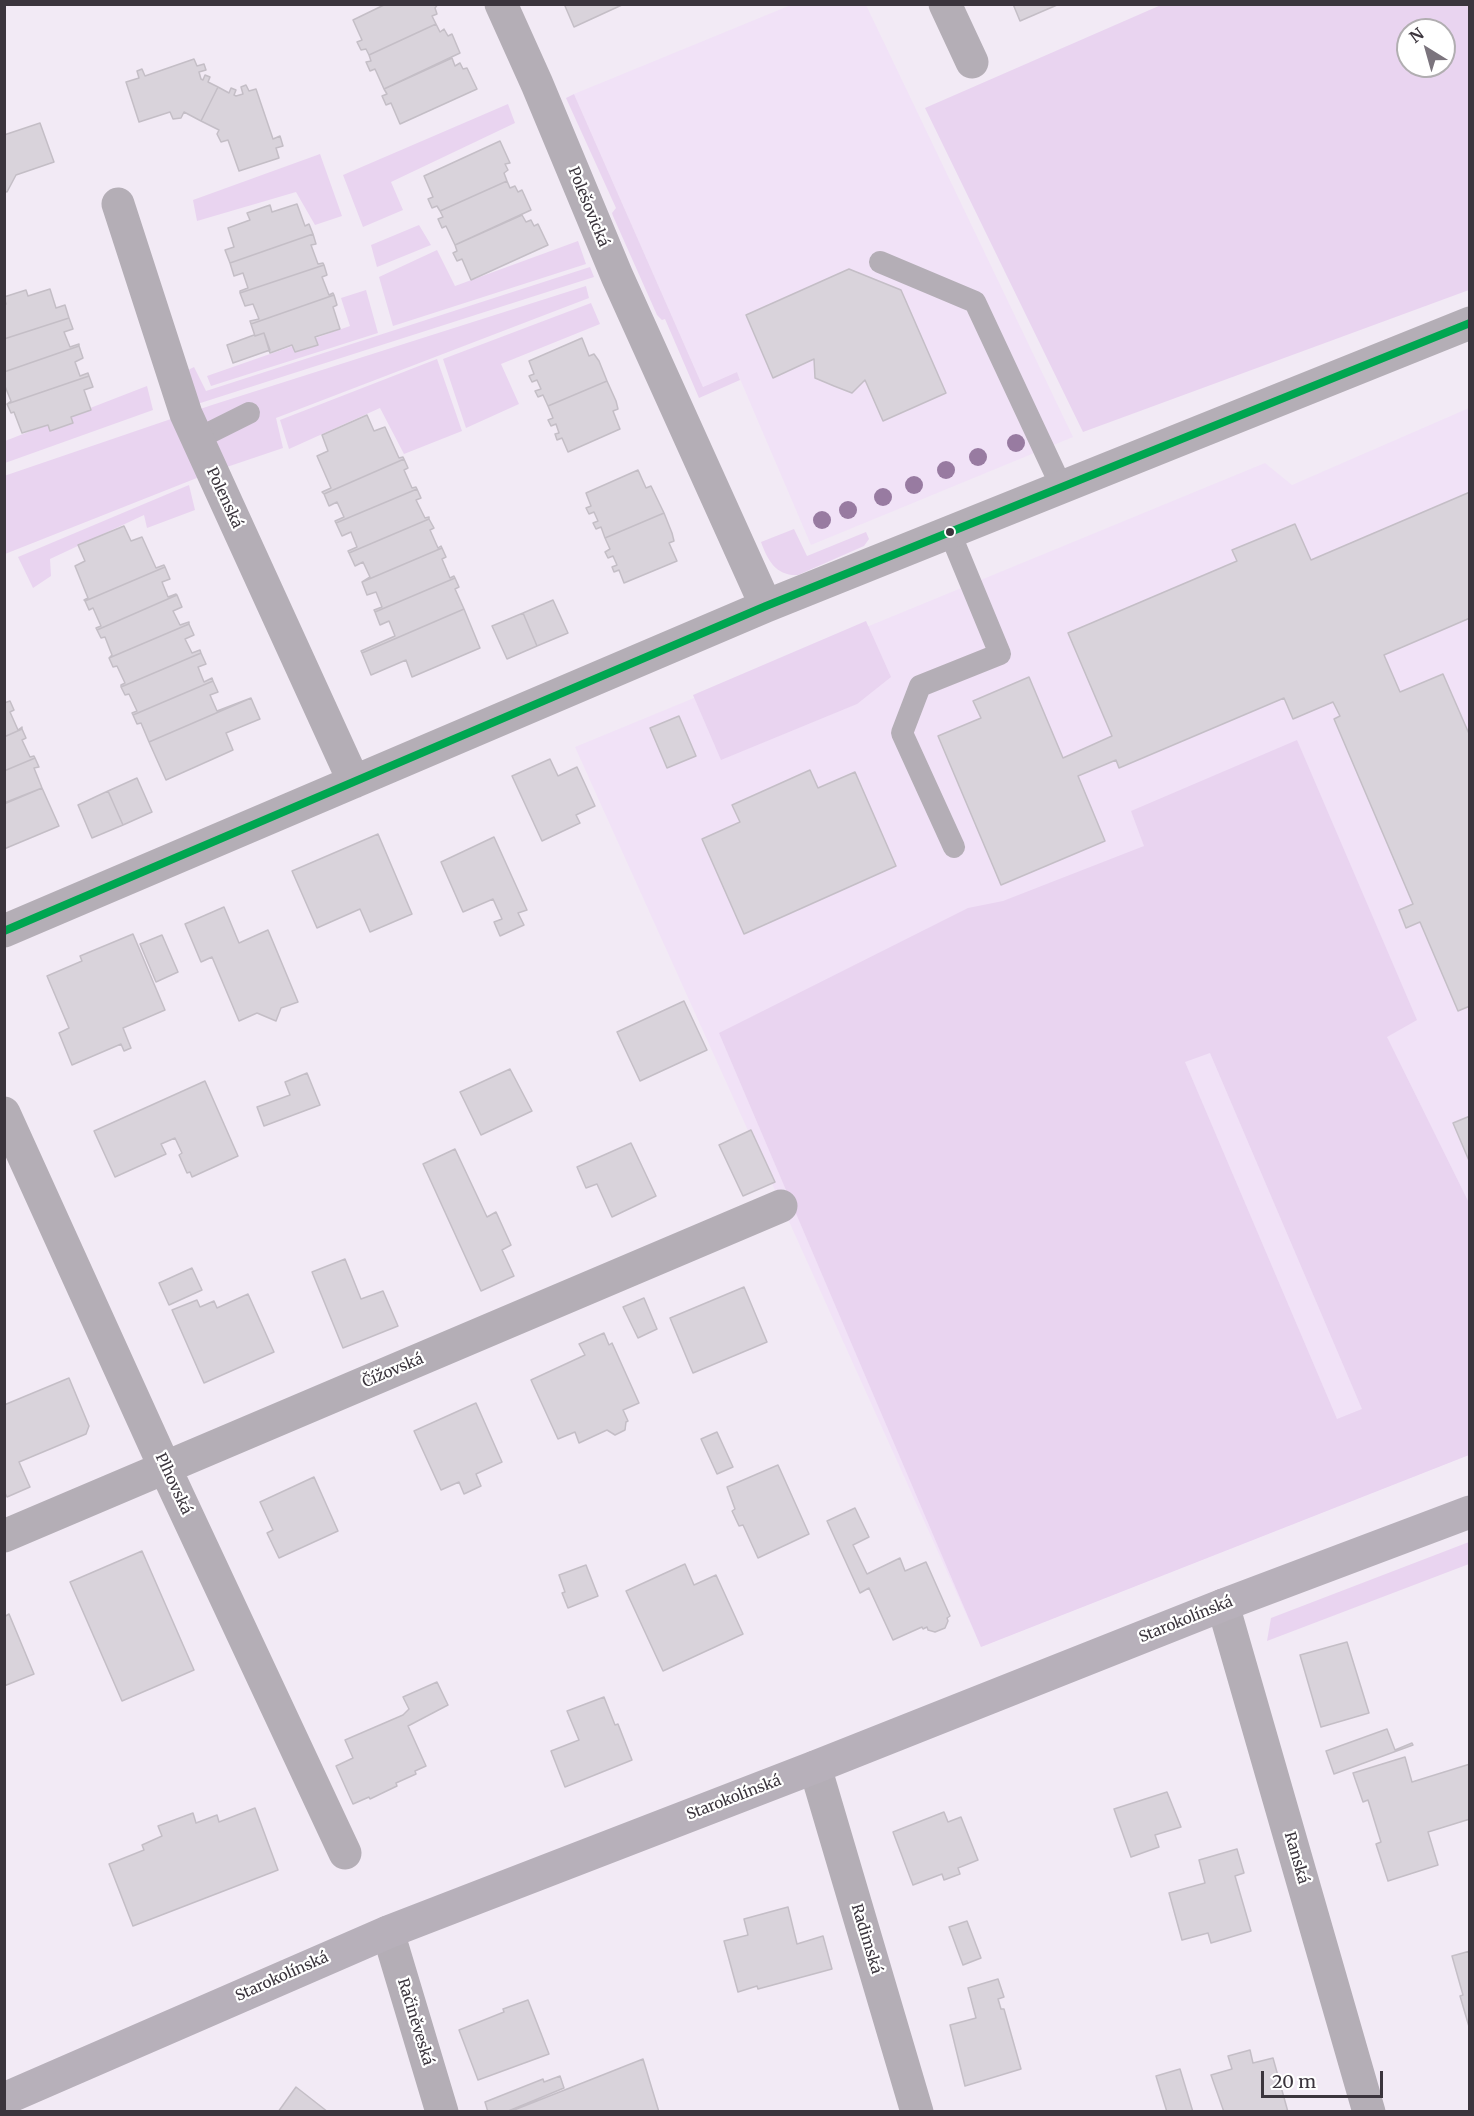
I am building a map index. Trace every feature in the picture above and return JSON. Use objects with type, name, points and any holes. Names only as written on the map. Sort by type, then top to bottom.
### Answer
[{"type":"main road","name":"Starokolínská","points":[[4,2099],[388,1932],[815,1767],[1223,1605],[1470,1512]]},
{"type":"street","name":"Polešovická","points":[[501,4],[617,276],[766,606]]},
{"type":"street","points":[[945,4],[972,62]]},
{"type":"street","name":"Polenská","points":[[118,204],[186,414],[354,782]]},
{"type":"street","points":[[4,931],[766,606],[1470,322]]},
{"type":"street","name":"Plhovská","points":[[4,1113],[165,1468],[345,1853]]},
{"type":"street","name":"Čížovská","points":[[4,1536],[780,1206]]},
{"type":"street","name":"Ranská","points":[[1223,1605],[1369,2112]]},
{"type":"street","name":"Radimská","points":[[815,1767],[917,2112]]},
{"type":"street","name":"Račiněveská","points":[[388,1932],[442,2112]]},
{"type":"lane","points":[[880,262],[975,303],[1062,488]]},
{"type":"lane","points":[[197,439],[249,413]]},
{"type":"lane","points":[[950,533],[1000,654],[920,686],[902,733],[954,847]]},
{"type":"shaded area","points":[[791,5],[866,5],[1073,437],[811,545],[737,372],[703,387],[574,94]]},
{"type":"shaded area","points":[[1161,5],[1469,5],[1469,290],[1083,432],[925,108]]},
{"type":"shaded area","points":[[574,94],[703,387],[737,372],[740,380],[699,398],[665,319],[662,320],[657,315],[613,216],[612,213],[616,208],[566,98]]},
{"type":"shaded area","points":[[508,104],[515,123],[391,182],[403,210],[363,227],[343,175]]},
{"type":"shaded area","points":[[320,154],[342,216],[315,225],[296,192],[197,221],[193,200]]},
{"type":"shaded area","points":[[419,225],[431,245],[377,267],[371,245]]},
{"type":"shaded area","points":[[578,241],[586,264],[393,326],[379,277],[437,250],[455,286]]},
{"type":"shaded area","points":[[590,267],[594,277],[191,406],[186,371],[194,367],[206,391]]},
{"type":"shaded area","points":[[586,286],[589,298],[276,418],[283,448],[212,472],[5,554],[4,476],[212,405]]},
{"type":"shaded area","points":[[366,290],[378,333],[211,386],[207,376],[350,326],[341,298]]},
{"type":"shaded area","points":[[591,303],[600,324],[501,364],[519,404],[466,428],[443,359]]},
{"type":"shaded area","points":[[437,359],[462,431],[404,454],[380,408],[289,449],[280,420]]},
{"type":"shaded area","points":[[147,386],[153,410],[5,463],[5,441]]},
{"type":"shaded area","points":[[1469,408],[1469,1455],[981,1647],[575,747],[1265,463],[1292,485]]},
{"type":"shaded area","points":[[189,485],[195,510],[147,528],[144,515],[50,559],[51,576],[33,588],[18,557]]},
{"type":"shaded area","points":[[794,529],[807,556],[866,532],[869,539],[864,546],[798,575],[790,575],[774,566],[761,542]]},
{"type":"shaded area","points":[[866,621],[891,677],[857,704],[721,760],[693,695]]},
{"type":"shaded area","points":[[1297,740],[1417,1020],[1387,1037],[1469,1203],[1469,1455],[981,1647],[719,1033],[968,908],[1003,901],[1144,846],[1131,811]],"holes":[[[1210,1053],[1362,1409],[1337,1419],[1185,1062]]]},
{"type":"shaded area","points":[[1469,1542],[1469,1564],[1267,1641],[1271,1618]]},
{"type":"building","points":[[386,4],[438,4],[435,8],[437,14],[432,16],[436,24],[369,55],[366,49],[361,50],[357,42],[362,40],[353,20]]},
{"type":"building","points":[[568,4],[624,4],[574,27],[565,6]]},
{"type":"building","points":[[1013,4],[1057,4],[1057,5],[1020,21]]},
{"type":"building","points":[[436,24],[440,32],[444,29],[448,36],[452,34],[460,53],[384,89],[375,69],[370,71],[366,62],[371,61],[369,55]]},
{"type":"building","points":[[452,58],[455,66],[460,63],[463,69],[467,68],[477,89],[400,124],[391,103],[386,105],[382,96],[387,94],[384,89]]},
{"type":"building","points":[[194,59],[197,66],[204,64],[206,70],[199,72],[201,79],[203,80],[205,75],[210,77],[208,82],[218,87],[201,121],[184,112],[181,118],[173,119],[170,112],[139,122],[126,82],[139,78],[137,71],[142,69],[145,76]]},
{"type":"building","points":[[246,85],[249,91],[256,89],[273,139],[280,136],[283,146],[276,148],[279,158],[239,171],[228,140],[221,142],[217,134],[219,130],[201,121],[218,87],[229,93],[231,88],[236,90],[234,95],[236,96],[243,94],[241,87]]},
{"type":"building","points":[[40,123],[54,162],[16,175],[7,192],[4,191],[4,135]]},
{"type":"building","points":[[500,141],[510,163],[505,164],[508,170],[504,173],[507,181],[440,211],[437,206],[432,208],[428,199],[433,197],[424,176]]},
{"type":"building","points":[[507,181],[510,188],[515,186],[518,192],[522,190],[531,210],[455,245],[446,226],[442,228],[438,219],[443,217],[440,211]]},
{"type":"building","points":[[297,204],[305,226],[309,224],[313,234],[230,263],[225,250],[234,247],[228,228],[250,220],[247,213],[270,205],[272,212]]},
{"type":"building","points":[[522,215],[526,222],[531,220],[534,226],[538,224],[548,245],[471,280],[462,259],[457,261],[453,253],[457,251],[455,245]]},
{"type":"building","points":[[313,234],[316,244],[311,245],[318,264],[323,263],[324,265],[240,293],[248,288],[243,273],[234,276],[230,263]]},
{"type":"building","points":[[324,265],[327,275],[322,277],[329,295],[333,293],[334,295],[251,324],[250,321],[259,319],[253,304],[245,306],[240,293]]},
{"type":"building","points":[[849,269],[901,290],[946,393],[883,421],[865,380],[852,393],[834,386],[815,378],[814,359],[773,378],[746,315]]},
{"type":"building","points":[[50,289],[56,308],[65,305],[69,318],[4,339],[4,305],[6,304],[4,297],[26,290],[28,296]]},
{"type":"building","points":[[334,295],[337,305],[333,307],[340,329],[315,337],[318,345],[295,352],[292,345],[270,353],[264,333],[255,336],[251,324]]},
{"type":"building","points":[[69,318],[73,329],[64,332],[70,347],[79,344],[79,346],[4,372],[4,339]]},
{"type":"building","points":[[264,333],[270,350],[233,363],[227,345]]},
{"type":"building","points":[[582,338],[589,356],[594,354],[599,361],[607,381],[548,406],[543,395],[538,397],[535,391],[541,389],[537,380],[532,382],[529,376],[534,374],[529,361]]},
{"type":"building","points":[[79,346],[83,358],[75,362],[80,376],[88,373],[89,376],[7,404],[11,401],[4,384],[4,372]]},
{"type":"building","points":[[89,376],[93,387],[84,390],[91,410],[71,417],[73,423],[50,431],[48,425],[22,433],[14,412],[11,413],[7,404]]},
{"type":"building","points":[[607,381],[616,401],[618,409],[613,411],[620,429],[568,452],[562,438],[557,440],[555,434],[559,433],[556,424],[551,426],[548,420],[553,418],[548,406]]},
{"type":"building","points":[[367,415],[374,431],[385,427],[399,458],[404,459],[324,494],[322,492],[331,488],[317,456],[328,451],[322,435]]},
{"type":"building","points":[[404,459],[408,468],[404,470],[412,488],[417,489],[336,523],[335,521],[344,517],[337,502],[329,506],[324,494]]},
{"type":"building","points":[[638,470],[646,488],[651,486],[664,513],[605,538],[601,527],[596,529],[593,523],[598,521],[594,512],[589,514],[586,508],[591,506],[586,493]]},
{"type":"building","points":[[417,489],[421,498],[416,500],[425,518],[429,517],[429,519],[349,553],[348,551],[357,547],[351,532],[342,536],[336,523]]},
{"type":"building","points":[[1470,492],[1470,618],[1384,655],[1400,692],[1443,674],[1470,736],[1470,1006],[1458,1011],[1420,922],[1406,928],[1399,910],[1413,904],[1334,719],[1340,716],[1333,702],[1293,719],[1284,698],[1119,768],[1116,760],[1078,776],[1105,841],[1001,885],[938,736],[981,718],[973,701],[1029,677],[1063,758],[1112,736],[1068,633],[1237,561],[1232,550],[1295,524],[1311,560]]},
{"type":"building","points":[[664,513],[674,541],[669,543],[677,561],[624,583],[619,570],[614,572],[612,567],[617,565],[613,556],[608,558],[605,552],[610,549],[605,538]]},
{"type":"building","points":[[429,519],[434,528],[430,530],[438,548],[441,546],[442,548],[362,582],[370,577],[363,562],[355,566],[349,553]]},
{"type":"building","points":[[124,526],[131,541],[142,537],[156,568],[164,565],[165,567],[85,601],[88,598],[75,566],[85,561],[78,545]]},
{"type":"building","points":[[442,548],[446,557],[442,559],[450,578],[454,576],[455,578],[375,612],[374,610],[382,607],[376,592],[367,595],[362,582]]},
{"type":"building","points":[[165,567],[170,579],[162,582],[168,597],[177,595],[97,630],[96,628],[101,626],[93,608],[89,610],[85,601]]},
{"type":"building","points":[[455,578],[459,587],[455,589],[464,609],[362,653],[361,651],[395,636],[389,621],[380,625],[375,612]]},
{"type":"building","points":[[177,595],[182,607],[173,611],[180,625],[189,622],[189,624],[109,658],[112,655],[105,637],[101,638],[97,630]]},
{"type":"building","points":[[553,600],[568,633],[537,646],[523,613]]},
{"type":"building","points":[[464,609],[480,648],[412,677],[406,660],[371,675],[362,653]]},
{"type":"building","points":[[523,613],[537,646],[507,659],[492,626]]},
{"type":"building","points":[[189,624],[194,635],[185,639],[192,653],[200,650],[201,653],[121,687],[125,683],[117,666],[113,667],[109,658]]},
{"type":"building","points":[[201,653],[206,664],[198,667],[204,682],[212,678],[213,681],[133,715],[132,713],[137,711],[129,694],[125,695],[121,687]]},
{"type":"building","points":[[213,681],[218,692],[210,695],[217,711],[251,698],[149,742],[141,723],[137,724],[133,715]]},
{"type":"building","points":[[251,698],[260,719],[226,733],[233,750],[166,780],[149,742]]},
{"type":"building","points":[[10,701],[14,710],[10,712],[18,730],[22,727],[22,729],[4,737],[4,703]]},
{"type":"building","points":[[679,716],[696,756],[667,768],[650,728]]},
{"type":"building","points":[[22,729],[26,738],[22,740],[30,757],[35,758],[4,771],[4,737]]},
{"type":"building","points":[[35,758],[39,767],[34,768],[42,788],[4,803],[4,771]]},
{"type":"building","points":[[550,759],[558,776],[577,767],[595,806],[576,815],[580,823],[542,841],[512,776]]},
{"type":"building","points":[[810,770],[818,788],[855,772],[896,866],[744,934],[702,839],[740,822],[732,805]]},
{"type":"building","points":[[137,778],[152,812],[123,825],[108,791]]},
{"type":"building","points":[[42,788],[59,826],[4,849],[4,804]]},
{"type":"building","points":[[108,791],[123,825],[92,838],[78,805]]},
{"type":"building","points":[[378,834],[412,914],[370,932],[360,909],[317,928],[292,871]]},
{"type":"building","points":[[494,837],[527,910],[518,913],[524,925],[500,936],[494,922],[502,919],[493,899],[463,912],[441,862]]},
{"type":"building","points":[[224,907],[239,943],[268,930],[298,1002],[281,1008],[276,1021],[257,1013],[239,1021],[212,957],[201,962],[185,924]]},
{"type":"building","points":[[133,934],[165,1010],[123,1028],[131,1048],[124,1051],[121,1044],[72,1065],[59,1033],[69,1028],[47,976],[82,961],[80,956]]},
{"type":"building","points":[[162,935],[178,972],[156,982],[140,944]]},
{"type":"building","points":[[684,1001],[707,1050],[640,1081],[617,1032]]},
{"type":"building","points":[[510,1069],[532,1111],[481,1135],[460,1092]]},
{"type":"building","points":[[307,1073],[320,1105],[264,1126],[257,1107],[290,1095],[285,1082]]},
{"type":"building","points":[[205,1081],[238,1156],[192,1177],[190,1172],[187,1173],[179,1155],[182,1153],[175,1138],[161,1144],[166,1154],[115,1177],[94,1131]]},
{"type":"building","points":[[1470,1116],[1470,1163],[1453,1123]]},
{"type":"building","points":[[751,1130],[775,1182],[743,1196],[719,1145]]},
{"type":"building","points":[[631,1143],[656,1196],[612,1217],[597,1184],[586,1188],[577,1167]]},
{"type":"building","points":[[455,1149],[487,1217],[496,1212],[511,1245],[502,1250],[514,1276],[481,1291],[423,1164]]},
{"type":"building","points":[[345,1259],[361,1299],[383,1291],[398,1326],[343,1348],[312,1272]]},
{"type":"building","points":[[192,1268],[202,1290],[169,1305],[159,1283]]},
{"type":"building","points":[[744,1287],[767,1342],[693,1373],[670,1318]]},
{"type":"building","points":[[248,1294],[274,1352],[204,1383],[172,1310],[197,1300],[200,1307],[214,1301],[217,1308]]},
{"type":"building","points":[[644,1298],[657,1329],[638,1338],[623,1307]]},
{"type":"building","points":[[604,1333],[609,1345],[612,1343],[639,1403],[623,1410],[628,1421],[625,1430],[615,1435],[607,1430],[579,1443],[575,1432],[558,1439],[531,1380],[585,1355],[579,1344]]},
{"type":"building","points":[[69,1378],[89,1426],[86,1434],[19,1462],[30,1487],[7,1497],[4,1491],[4,1405]]},
{"type":"building","points":[[476,1403],[502,1462],[476,1474],[481,1486],[464,1494],[459,1482],[441,1490],[414,1431]]},
{"type":"building","points":[[717,1432],[733,1467],[717,1474],[701,1439]]},
{"type":"building","points":[[778,1465],[809,1534],[758,1558],[743,1525],[739,1526],[732,1511],[735,1509],[727,1487]]},
{"type":"building","points":[[314,1477],[338,1531],[279,1558],[267,1533],[273,1530],[260,1502]]},
{"type":"building","points":[[855,1508],[869,1537],[853,1545],[867,1574],[900,1558],[905,1571],[926,1562],[950,1616],[947,1618],[945,1628],[935,1632],[922,1627],[893,1640],[869,1588],[860,1593],[827,1521]]},
{"type":"building","points":[[142,1551],[194,1670],[122,1701],[70,1582]]},
{"type":"building","points":[[685,1564],[694,1585],[716,1575],[743,1634],[663,1671],[626,1591]]},
{"type":"building","points":[[586,1565],[598,1596],[568,1608],[562,1593],[565,1592],[559,1575]]},
{"type":"building","points":[[9,1614],[34,1674],[4,1686],[4,1617]]},
{"type":"building","points":[[1347,1642],[1369,1713],[1321,1727],[1300,1655]]},
{"type":"building","points":[[437,1682],[448,1705],[408,1726],[426,1766],[415,1771],[416,1774],[396,1783],[397,1786],[370,1799],[369,1797],[353,1804],[336,1766],[353,1758],[345,1740],[403,1715],[409,1709],[403,1697]]},
{"type":"building","points":[[604,1697],[615,1725],[618,1724],[632,1760],[565,1787],[551,1751],[579,1740],[567,1711]]},
{"type":"building","points":[[1387,1729],[1395,1750],[1412,1743],[1413,1745],[1334,1774],[1326,1751]]},
{"type":"building","points":[[1405,1757],[1412,1782],[1470,1764],[1470,1819],[1428,1832],[1438,1865],[1388,1881],[1376,1844],[1381,1842],[1368,1800],[1363,1802],[1353,1773]]},
{"type":"building","points":[[1167,1792],[1181,1827],[1155,1835],[1159,1847],[1131,1857],[1114,1809]]},
{"type":"building","points":[[255,1808],[278,1870],[133,1926],[109,1864],[144,1850],[142,1845],[162,1836],[158,1826],[193,1813],[196,1823],[217,1815],[219,1822]]},
{"type":"building","points":[[944,1812],[948,1822],[961,1817],[978,1860],[958,1868],[960,1874],[944,1880],[942,1874],[913,1885],[893,1832]]},
{"type":"building","points":[[1237,1849],[1244,1873],[1235,1876],[1251,1931],[1211,1943],[1208,1933],[1182,1940],[1169,1893],[1205,1883],[1199,1860]]},
{"type":"building","points":[[788,1907],[797,1944],[823,1936],[832,1969],[758,1989],[757,1986],[738,1992],[724,1941],[748,1935],[744,1919]]},
{"type":"building","points":[[967,1921],[981,1958],[963,1965],[949,1927]]},
{"type":"building","points":[[1470,1951],[1470,2030],[1452,1956]]},
{"type":"building","points":[[998,1979],[1004,1997],[998,1999],[1001,2009],[1004,2009],[1021,2069],[965,2086],[950,2025],[976,2018],[968,1988]]},
{"type":"building","points":[[528,2000],[549,2054],[478,2080],[459,2030]]},
{"type":"building","points":[[1250,2050],[1253,2063],[1273,2058],[1288,2112],[1224,2112],[1211,2075],[1232,2069],[1228,2056]]},
{"type":"building","points":[[643,2059],[659,2112],[509,2112]]},
{"type":"building","points":[[1180,2069],[1193,2112],[1167,2112],[1156,2076]]},
{"type":"building","points":[[560,2076],[564,2088],[506,2112],[488,2112],[485,2102],[543,2079],[544,2082]]},
{"type":"building","points":[[296,2087],[328,2112],[278,2112]]},
{"type":"transit line","points":[[4,931],[766,606],[1470,323]]}]
